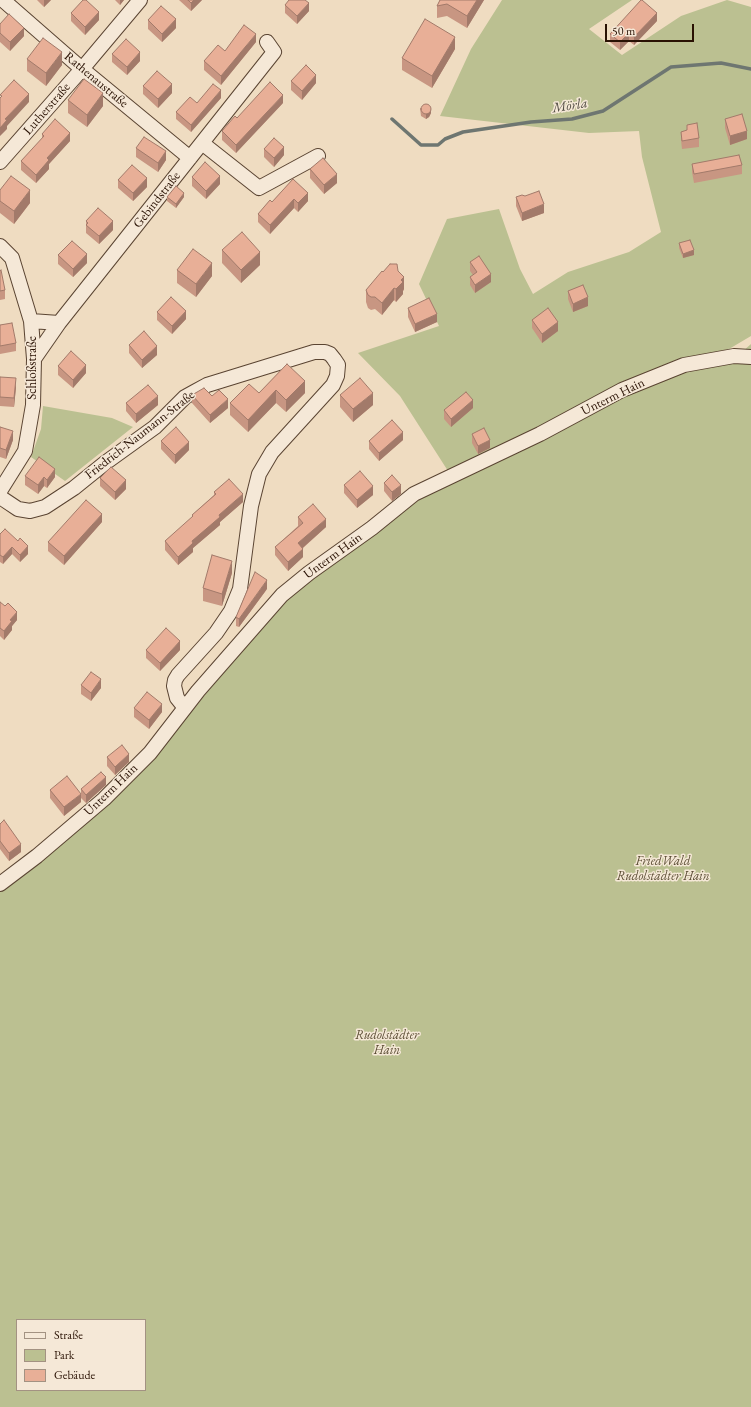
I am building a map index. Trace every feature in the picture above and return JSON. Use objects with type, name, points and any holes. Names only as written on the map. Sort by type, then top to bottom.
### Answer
[{"type":"street","name":"Rathenaustraße","points":[[3,0],[82,69],[190,158]]},
{"type":"street","name":"Lutherstraße","points":[[0,162],[82,69],[140,0]]},
{"type":"street","name":"Gebindstraße","points":[[34,359],[59,323],[274,52],[268,42]]},
{"type":"street","points":[[202,143],[261,194],[318,156]]},
{"type":"street","name":"Schloßstraße","points":[[0,246],[12,258],[32,321],[34,359],[32,406],[25,451],[0,491]]},
{"type":"street","points":[[32,321],[59,323]]},
{"type":"street","name":"Friedrich-Naumann-Straße","points":[[0,497],[18,508],[30,510],[45,507],[74,488],[105,463],[155,427],[185,398],[207,385],[314,352],[325,352],[330,354],[338,365],[337,376],[333,385],[272,452],[259,474],[251,506],[240,590],[231,611],[216,633],[175,680],[174,686],[177,698],[185,708]]},
{"type":"street","name":"Unterm Hain","points":[[0,884],[37,856],[104,799],[150,752],[185,708],[282,595],[309,573],[372,528],[414,494],[540,434],[622,390],[677,368],[703,361],[734,356],[751,357]]},
{"type":"green space","points":[[502,0],[632,0],[589,29],[622,55],[681,16],[727,0],[751,7],[751,336],[729,349],[678,361],[448,471],[400,396],[358,353],[439,326],[419,284],[447,219],[499,209],[520,269],[533,294],[568,272],[629,252],[661,232],[642,157],[639,131],[589,133],[440,116],[471,49]]},
{"type":"green space","name":"Rudolstädter Hain","points":[[751,344],[751,1407],[0,1407],[0,889],[87,820],[136,778],[264,622],[298,588],[423,493],[649,384],[742,352]]},
{"type":"green space","points":[[43,406],[112,418],[133,427],[65,481],[31,457],[41,429]]},
{"type":"building","points":[[83,0],[86,0],[99,12],[85,27],[71,13]]},
{"type":"building","points":[[289,0],[305,0],[309,3],[297,16],[285,5]]},
{"type":"building","points":[[440,0],[477,0],[467,16],[447,4],[437,6]]},
{"type":"building","points":[[641,0],[657,13],[634,37],[629,33],[620,42],[610,34]]},
{"type":"building","points":[[161,6],[176,19],[162,34],[148,20]]},
{"type":"building","points":[[9,14],[24,28],[10,42],[0,33],[0,24]]},
{"type":"building","points":[[425,19],[455,37],[432,76],[402,58]]},
{"type":"building","points":[[244,25],[256,34],[221,76],[204,61],[218,45],[225,51]]},
{"type":"building","points":[[43,38],[62,52],[46,73],[27,59]]},
{"type":"building","points":[[126,39],[140,52],[127,67],[112,54]]},
{"type":"building","points":[[306,65],[316,75],[302,91],[291,81]]},
{"type":"building","points":[[157,71],[172,84],[158,99],[143,86]]},
{"type":"building","points":[[84,79],[103,93],[87,115],[68,100]]},
{"type":"building","points":[[14,80],[29,94],[5,119],[7,120],[0,128],[0,98],[2,96],[0,95]]},
{"type":"building","points":[[270,82],[283,95],[236,145],[222,131],[235,116],[237,118]]},
{"type":"building","points":[[213,84],[221,90],[191,125],[176,112],[190,97],[197,103]]},
{"type":"building","points":[[424,104],[428,104],[430,105],[430,113],[424,114],[421,111],[421,107]]},
{"type":"building","points":[[742,114],[747,131],[730,136],[725,119]]},
{"type":"building","points":[[55,119],[70,133],[47,158],[49,160],[36,175],[21,161],[44,136],[42,134]]},
{"type":"building","points":[[697,123],[699,138],[682,141],[681,132],[687,130],[687,125]]},
{"type":"building","points":[[144,137],[166,151],[158,163],[136,148]]},
{"type":"building","points":[[274,138],[284,147],[274,158],[264,149]]},
{"type":"building","points":[[739,155],[742,165],[694,174],[692,164]]},
{"type":"building","points":[[323,158],[337,174],[324,185],[310,169]]},
{"type":"building","points":[[205,162],[220,176],[206,191],[192,177]]},
{"type":"building","points":[[132,165],[147,178],[133,193],[118,180]]},
{"type":"building","points":[[11,176],[30,190],[14,211],[0,201],[0,190]]},
{"type":"building","points":[[293,179],[308,193],[298,203],[294,199],[270,225],[258,214],[270,200],[272,202]]},
{"type":"building","points":[[176,186],[184,193],[176,204],[167,197]]},
{"type":"building","points":[[539,191],[544,204],[522,213],[516,197],[522,195],[525,196]]},
{"type":"building","points":[[98,208],[113,221],[99,236],[86,225],[88,223],[86,221]]},
{"type":"building","points":[[242,232],[260,252],[241,270],[222,250]]},
{"type":"building","points":[[690,240],[694,250],[683,254],[679,243]]},
{"type":"building","points":[[72,241],[87,254],[73,269],[58,255]]},
{"type":"building","points":[[193,249],[212,263],[196,284],[177,270]]},
{"type":"building","points":[[479,256],[491,274],[475,285],[470,277],[477,272],[470,262]]},
{"type":"building","points":[[390,264],[397,264],[398,271],[404,277],[401,280],[403,282],[396,289],[394,288],[382,303],[375,297],[368,295],[366,290]]},
{"type":"building","points":[[1,270],[5,290],[0,291],[0,271]]},
{"type":"building","points":[[583,285],[588,297],[573,304],[568,291]]},
{"type":"building","points":[[171,297],[186,311],[172,326],[157,312]]},
{"type":"building","points":[[429,298],[437,314],[415,324],[408,308]]},
{"type":"building","points":[[548,308],[558,322],[542,334],[532,320]]},
{"type":"building","points":[[12,323],[16,343],[0,346],[0,325]]},
{"type":"building","points":[[144,331],[157,346],[142,360],[129,345]]},
{"type":"building","points":[[71,351],[86,365],[73,380],[58,366]]},
{"type":"building","points":[[287,364],[305,381],[286,400],[276,390],[248,420],[230,403],[249,384],[259,393]]},
{"type":"building","points":[[0,377],[16,378],[14,398],[0,397]]},
{"type":"building","points":[[360,378],[373,393],[353,409],[340,395]]},
{"type":"building","points":[[148,385],[158,396],[136,414],[126,403]]},
{"type":"building","points":[[204,388],[212,396],[219,390],[228,399],[210,415],[192,395]]},
{"type":"building","points":[[466,392],[473,400],[451,419],[444,410]]},
{"type":"building","points":[[392,420],[403,432],[379,453],[369,441]]},
{"type":"building","points":[[0,427],[13,431],[6,450],[0,448]]},
{"type":"building","points":[[176,427],[189,442],[175,455],[161,441]]},
{"type":"building","points":[[484,428],[490,440],[478,446],[472,434]]},
{"type":"building","points":[[39,457],[55,469],[47,480],[44,477],[38,485],[25,476]]},
{"type":"building","points":[[111,467],[126,480],[115,492],[100,478]]},
{"type":"building","points":[[360,471],[373,486],[357,500],[344,485]]},
{"type":"building","points":[[392,475],[401,485],[392,492],[384,483]]},
{"type":"building","points":[[229,479],[243,494],[219,515],[220,517],[192,541],[193,543],[178,557],[165,541],[216,494],[214,492]]},
{"type":"building","points":[[86,500],[102,514],[64,556],[48,542]]},
{"type":"building","points":[[313,504],[326,519],[298,543],[303,549],[288,562],[275,547],[303,523],[298,517]]},
{"type":"building","points":[[5,529],[18,541],[20,538],[28,546],[20,555],[12,547],[3,557],[0,555],[0,534]]},
{"type":"building","points":[[212,555],[232,561],[222,594],[203,588]]},
{"type":"building","points":[[255,572],[267,580],[239,619],[236,617]]},
{"type":"building","points":[[0,602],[5,606],[8,603],[17,612],[10,620],[12,621],[4,631],[0,628]]},
{"type":"building","points":[[166,628],[180,641],[160,663],[146,650]]},
{"type":"building","points":[[91,672],[101,679],[91,693],[81,685]]},
{"type":"building","points":[[147,692],[162,704],[149,720],[134,708]]},
{"type":"building","points":[[122,745],[129,754],[115,767],[107,757]]},
{"type":"building","points":[[101,772],[106,777],[86,795],[81,789]]},
{"type":"building","points":[[67,776],[81,794],[64,807],[50,790]]},
{"type":"building","points":[[4,820],[21,844],[9,853],[0,841],[0,824]]},
{"type":"waterway","name":"Mörla","points":[[392,119],[421,145],[438,145],[445,139],[463,132],[531,122],[572,119],[603,111],[671,67],[721,63],[751,69]]},
{"type":"park label","name":"FriedWald Rudolstädter Hain","points":[[663,868]]}]
